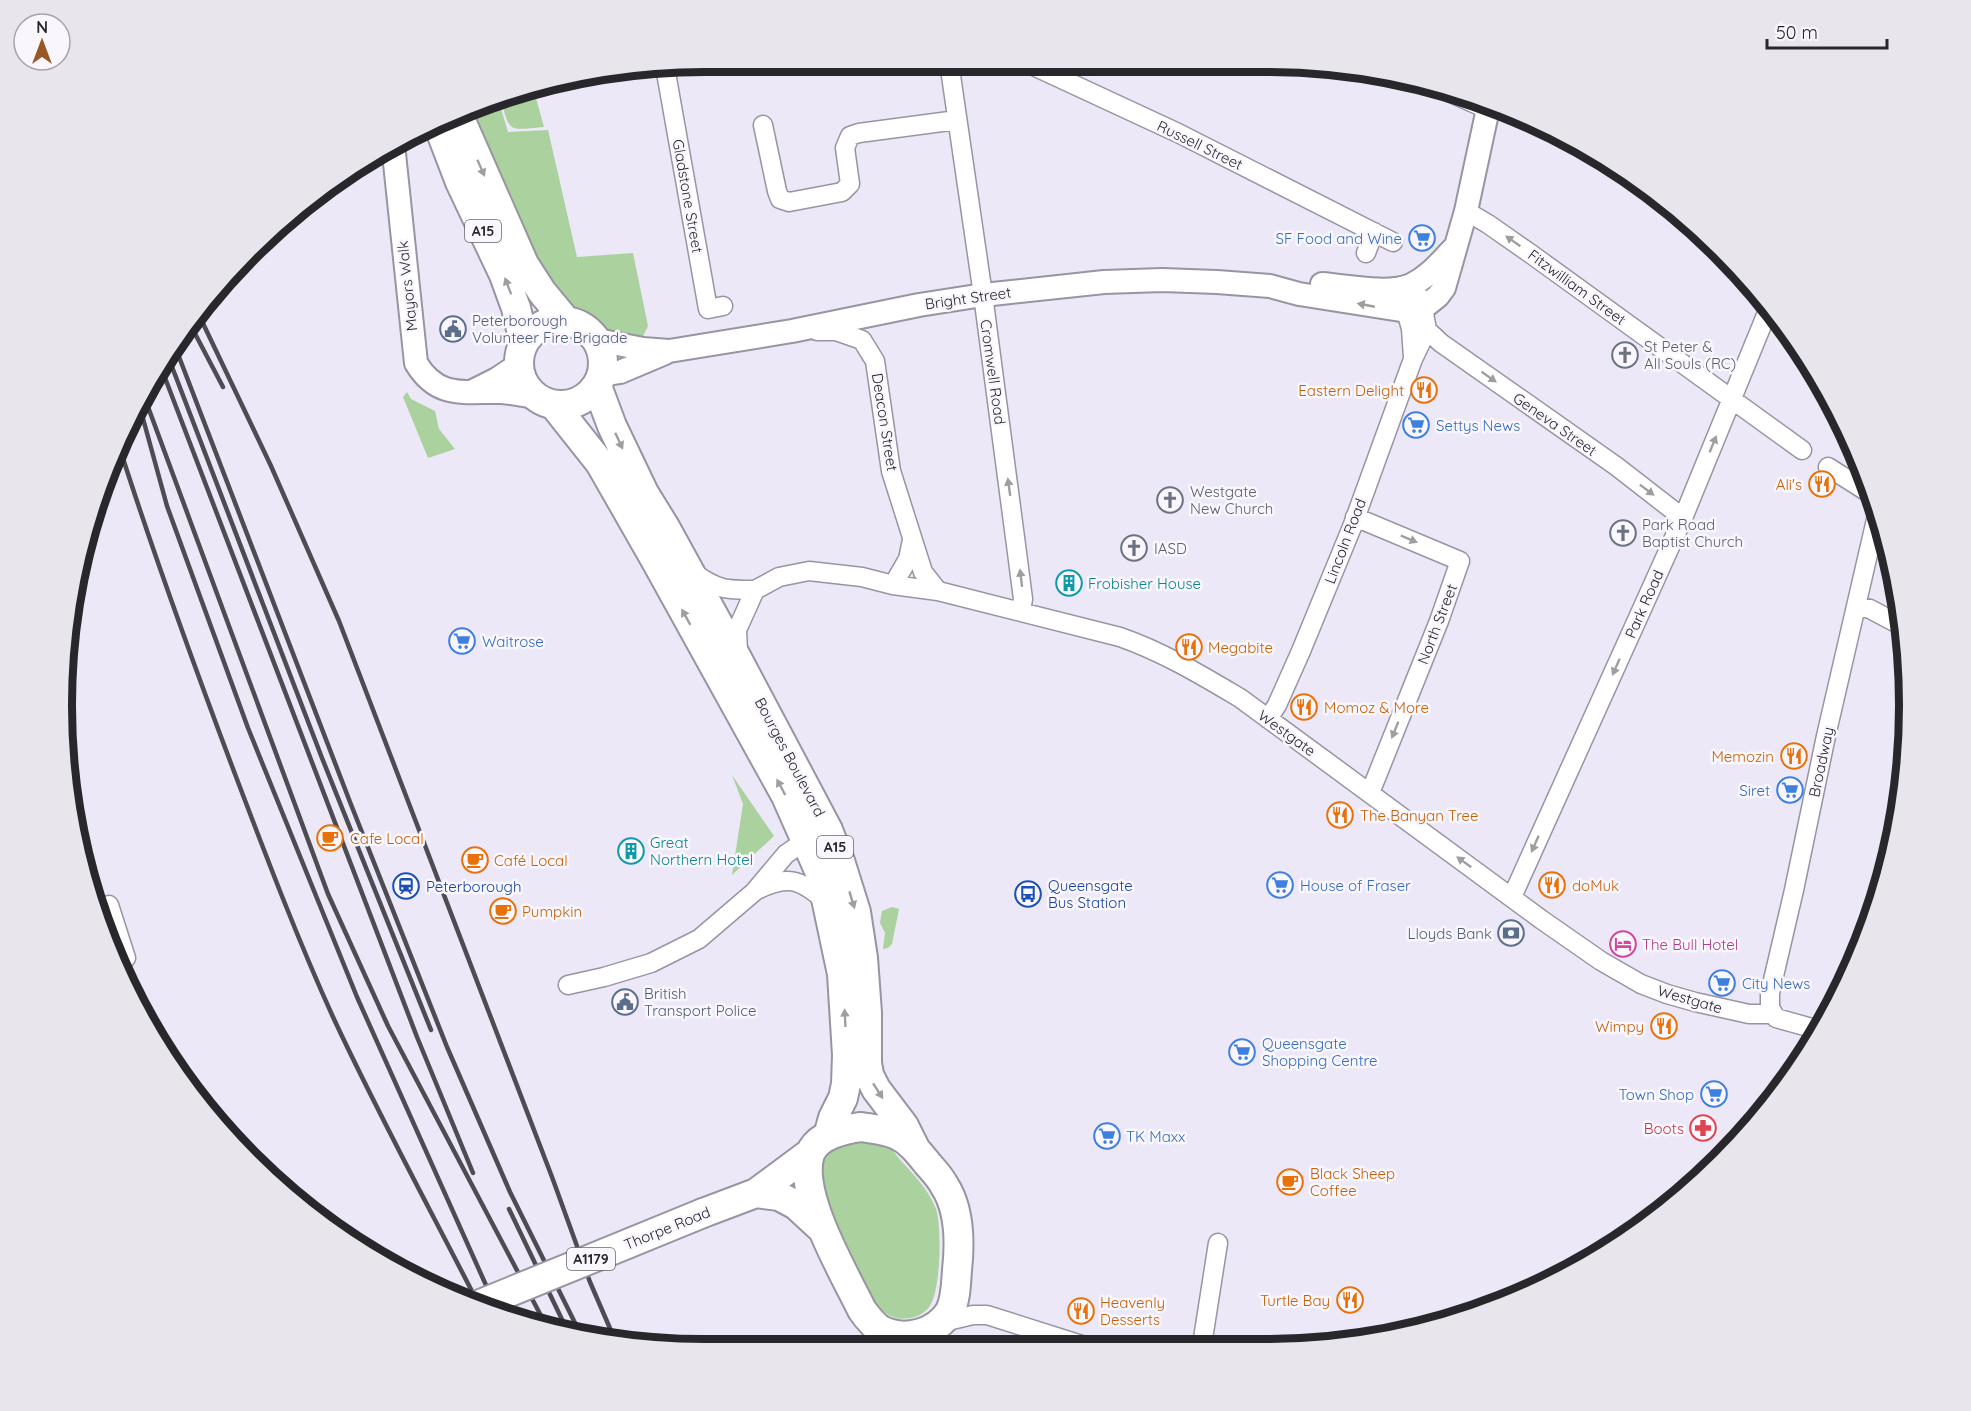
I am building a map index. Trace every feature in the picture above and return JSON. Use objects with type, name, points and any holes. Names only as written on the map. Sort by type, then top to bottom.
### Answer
[{"type":"main road","name":"A15","points":[[461,121],[524,264],[542,292],[566,321],[583,327],[597,340],[604,363],[599,381]]},
{"type":"main road","name":"A15","points":[[439,131],[460,182],[504,275],[516,308],[524,382],[545,401]]},
{"type":"main road","points":[[521,353],[532,332],[554,321],[566,321]]},
{"type":"main road","points":[[545,401],[567,405],[578,402],[589,395],[599,381]]},
{"type":"main road","name":"Bourges Boulevard","points":[[599,381],[612,426],[644,493],[738,660],[828,830],[855,912],[863,958],[869,1075],[876,1089],[904,1126],[915,1148]]},
{"type":"main road","name":"Bourges Boulevard","points":[[545,401],[600,463],[786,796],[821,875],[842,974],[847,1055],[843,1098],[819,1145]]},
{"type":"main road","points":[[861,1127],[883,1130],[899,1136],[915,1148],[945,1185],[955,1209],[958,1238],[956,1289],[950,1311],[923,1335],[908,1336],[881,1330],[862,1310],[823,1230],[809,1184],[819,1145],[845,1129],[861,1127]]},
{"type":"main road","name":"Thorpe Road","points":[[489,1300],[756,1193],[819,1145]]},
{"type":"main road","points":[[756,1193],[779,1196],[796,1205],[823,1230]]},
{"type":"main road","points":[[868,1318],[869,1339]]},
{"type":"street","name":"Cromwell Road","points":[[950,72],[983,295],[1023,599],[1021,611]]},
{"type":"street","name":"Russell Street","points":[[1047,72],[1178,133],[1393,242]]},
{"type":"street","name":"Gladstone Street","points":[[666,73],[708,309],[723,306]]},
{"type":"street","points":[[1415,309],[1438,296],[1444,288],[1466,211],[1488,113]]},
{"type":"street","points":[[763,124],[777,191],[780,199],[789,202],[842,192],[850,184],[845,148],[850,136],[957,120]]},
{"type":"street","name":"Mayors Walk","points":[[394,154],[416,363],[423,375],[447,391],[504,392],[545,401]]},
{"type":"street","name":"Fitzwilliam Street","points":[[1466,211],[1531,254],[1802,450]]},
{"type":"street","points":[[1366,253],[1374,232]]},
{"type":"street","points":[[1406,286],[1425,276],[1456,245]]},
{"type":"street","name":"Bright Street","points":[[597,340],[643,349],[669,351],[792,331],[919,305],[983,295],[1104,282],[1217,282],[1270,286],[1312,283],[1386,289],[1406,286]]},
{"type":"street","name":"Bright Street","points":[[1270,286],[1299,294],[1415,309]]},
{"type":"street","name":"Lincoln Road","points":[[1268,719],[1302,651],[1355,517],[1413,359],[1427,330],[1406,286]]},
{"type":"street","name":"Lincoln Road","points":[[1413,359],[1415,309]]},
{"type":"street","name":"Park Road","points":[[1512,897],[1683,518],[1765,317]]},
{"type":"street","name":"Geneva Street","points":[[1427,330],[1441,343],[1616,466],[1683,518]]},
{"type":"street","name":"Deacon Street","points":[[792,331],[836,331],[862,340],[875,361],[891,471],[923,572],[938,591]]},
{"type":"street","name":"Bright Street","points":[[599,381],[669,351]]},
{"type":"street","points":[[469,393],[497,379],[521,353]]},
{"type":"street","points":[[1828,467],[1860,487]]},
{"type":"street","name":"North Street","points":[[1355,517],[1460,561],[1439,621],[1370,793]]},
{"type":"street","name":"Broadway","points":[[1773,1014],[1770,1008],[1770,993],[1874,531]]},
{"type":"street","points":[[894,585],[908,559],[912,540]]},
{"type":"street","name":"Westgate","points":[[685,566],[711,585],[725,590],[755,590],[779,577],[797,572],[862,577],[894,585],[938,591],[1021,611],[1089,628],[1148,647],[1189,667],[1240,698],[1601,961],[1641,984],[1695,1002],[1749,1014],[1773,1014]]},
{"type":"street","points":[[738,660],[737,630],[755,590]]},
{"type":"street","points":[[1857,606],[1870,609],[1894,622]]},
{"type":"street","points":[[568,985],[651,963],[699,939],[754,892],[777,864],[805,841],[829,850],[840,861]]},
{"type":"street","points":[[754,892],[768,884],[793,881],[810,887],[826,902]]},
{"type":"street","points":[[109,905],[110,919]]},
{"type":"street","points":[[118,943],[126,957]]},
{"type":"street","points":[[1773,1014],[1780,1021],[1810,1028]]},
{"type":"street","points":[[1203,1339],[1218,1243]]},
{"type":"street","points":[[923,1335],[973,1315],[987,1315],[1063,1339]]},
{"type":"green space","points":[[536,96],[544,127],[517,129],[509,124],[502,106]]},
{"type":"green space","points":[[500,107],[508,132],[548,130],[577,257],[633,253],[648,326],[641,340],[617,334],[595,324],[568,304],[526,249],[469,118]]},
{"type":"green space","points":[[407,392],[411,399],[435,411],[439,429],[455,449],[428,458],[403,397]]},
{"type":"green space","points":[[732,775],[774,836],[732,875],[743,804]]},
{"type":"green space","points":[[892,907],[899,909],[892,944],[883,949],[885,933],[880,923],[882,911]]},
{"type":"green space","points":[[874,1139],[885,1143],[922,1185],[936,1209],[940,1244],[936,1288],[929,1307],[918,1316],[904,1319],[894,1317],[874,1303],[825,1204],[819,1161],[825,1151],[846,1140]]},
{"type":"railway","points":[[202,321],[271,466],[339,621],[590,1282],[612,1332]]},
{"type":"railway","points":[[194,332],[223,387]]},
{"type":"railway","points":[[178,355],[447,1047],[510,1192],[576,1326]]},
{"type":"railway","points":[[172,366],[322,758],[431,1030]]},
{"type":"railway","points":[[165,377],[417,1037],[473,1173]]},
{"type":"railway","points":[[148,406],[328,894],[388,1026],[542,1317]]},
{"type":"railway","points":[[142,416],[167,506],[248,728],[357,997],[494,1302]]},
{"type":"railway","points":[[123,457],[161,573],[207,699],[308,959],[368,1089],[474,1295]]},
{"type":"railway","points":[[509,1209],[563,1322]]},
{"type":"place","name":"SF Food and Wine","points":[[1422,238]]},
{"type":"place","name":"Peterborough Volunteer Fire Brigade","points":[[453,329]]},
{"type":"place","name":"St Peter & All Souls (RC)","points":[[1625,355]]},
{"type":"place","name":"Eastern Delight","points":[[1424,390]]},
{"type":"place","name":"Settys News","points":[[1416,425]]},
{"type":"place","name":"Ali's","points":[[1822,484]]},
{"type":"place","name":"Westgate New Church","points":[[1170,500]]},
{"type":"place","name":"Park Road Baptist Church","points":[[1623,533]]},
{"type":"place","name":"IASD","points":[[1134,548]]},
{"type":"place","name":"Frobisher House","points":[[1069,583]]},
{"type":"place","name":"Waitrose","points":[[462,641]]},
{"type":"place","name":"Megabite","points":[[1189,647]]},
{"type":"place","name":"Momoz & More","points":[[1304,707]]},
{"type":"place","name":"Memozin","points":[[1794,756]]},
{"type":"place","name":"Siret","points":[[1790,790]]},
{"type":"place","name":"The Banyan Tree","points":[[1340,815]]},
{"type":"place","name":"Cafe Local","points":[[330,838]]},
{"type":"place","name":"Great Northern Hotel","points":[[631,851]]},
{"type":"place","name":"Café Local","points":[[475,860]]},
{"type":"place","name":"House of Fraser","points":[[1280,885]]},
{"type":"place","name":"doMuk","points":[[1552,885]]},
{"type":"place","name":"Peterborough","points":[[406,886]]},
{"type":"place","name":"Queensgate Bus Station","points":[[1028,894]]},
{"type":"place","name":"Pumpkin","points":[[503,911]]},
{"type":"place","name":"Lloyds Bank","points":[[1511,933]]},
{"type":"place","name":"The Bull Hotel","points":[[1623,944]]},
{"type":"place","name":"City News","points":[[1722,983]]},
{"type":"place","name":"British Transport Police","points":[[625,1002]]},
{"type":"place","name":"Wimpy","points":[[1664,1026]]},
{"type":"place","name":"Queensgate Shopping Centre","points":[[1242,1052]]},
{"type":"place","name":"Town Shop","points":[[1714,1094]]},
{"type":"place","name":"Boots","points":[[1703,1128]]},
{"type":"place","name":"TK Maxx","points":[[1107,1136]]},
{"type":"place","name":"Black Sheep Coffee","points":[[1290,1182]]},
{"type":"place","name":"Turtle Bay","points":[[1350,1300]]},
{"type":"place","name":"Heavenly Desserts","points":[[1081,1311]]}]
